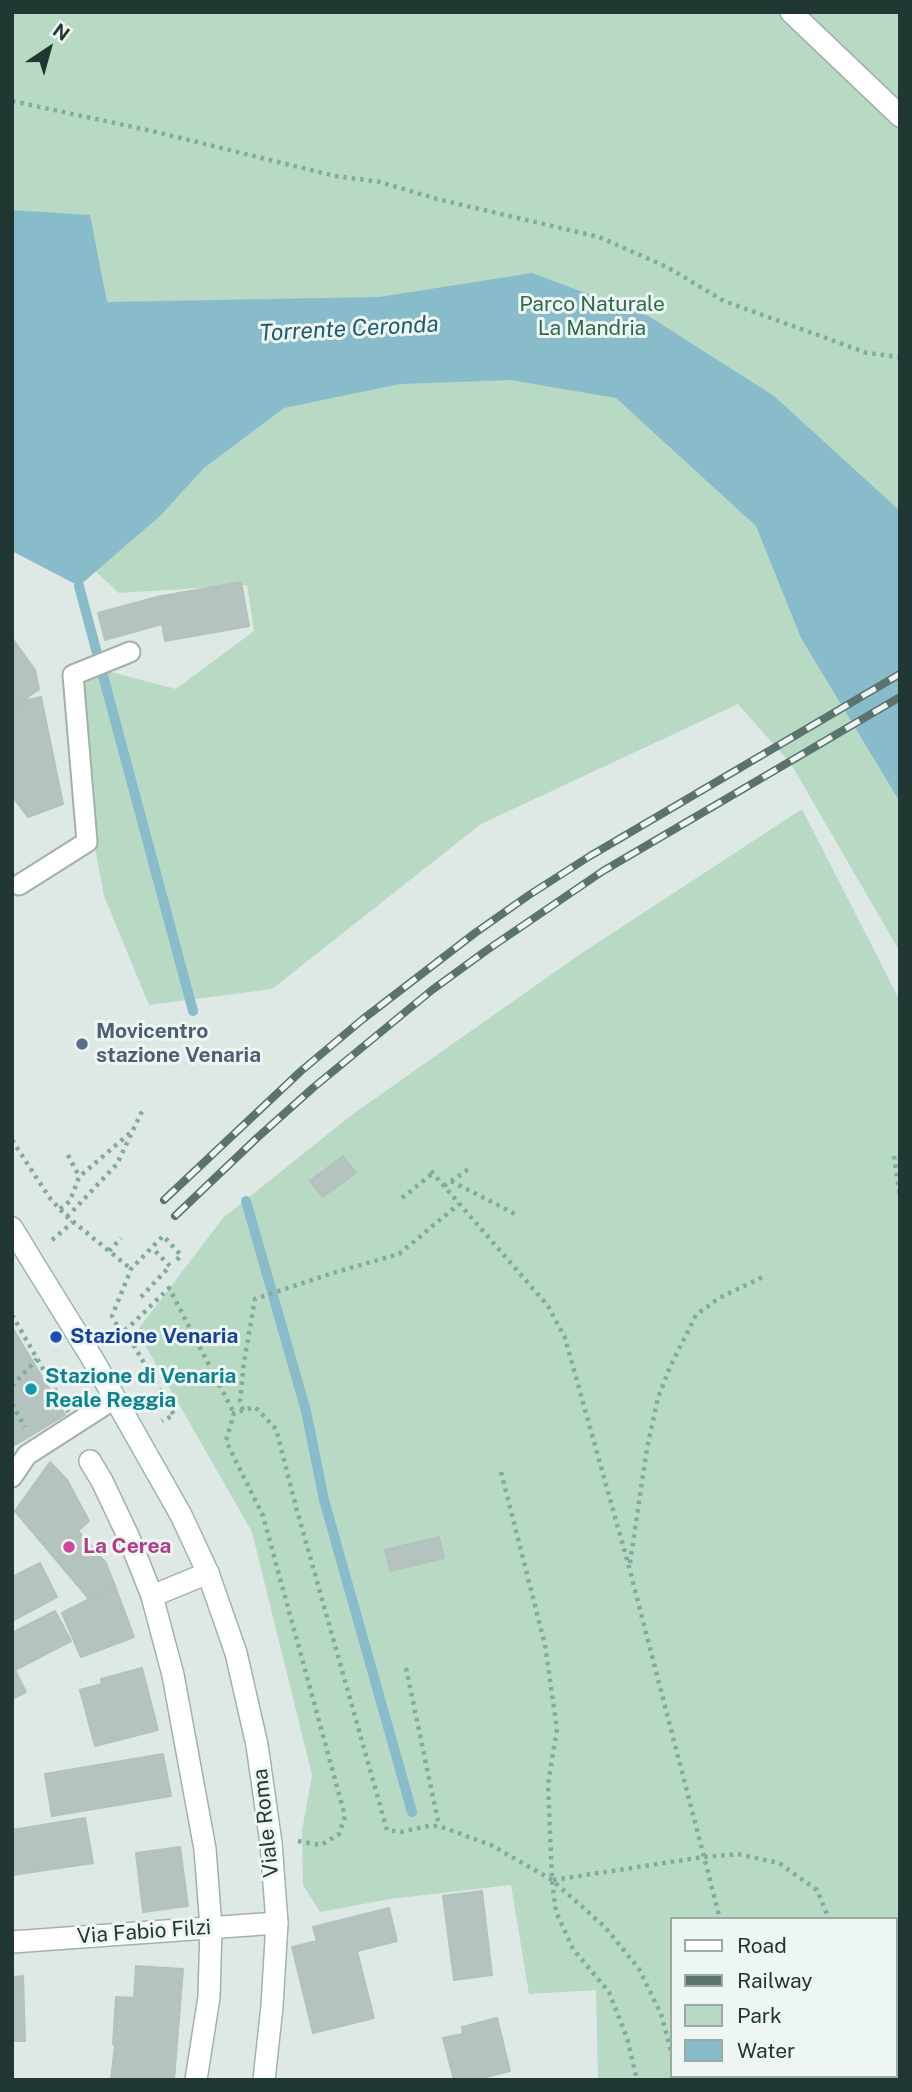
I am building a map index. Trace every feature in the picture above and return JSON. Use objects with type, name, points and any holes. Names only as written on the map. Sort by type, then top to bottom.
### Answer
[{"type":"street","points":[[791,12],[900,116]]},
{"type":"street","name":"Viale Roma","points":[[12,1228],[92,1358],[181,1515],[208,1573],[236,1653],[257,1745],[271,1843],[276,1923],[272,2006],[264,2080]]},
{"type":"street","points":[[90,1461],[129,1538],[152,1596],[173,1675],[205,1849],[211,1927],[209,1997],[196,2080]]},
{"type":"street","points":[[152,1596],[208,1573]]},
{"type":"street","name":"Via Fabio Filzi","points":[[12,1942],[276,1923]]},
{"type":"lane","points":[[19,885],[87,842],[72,675],[121,655]]},
{"type":"lane","points":[[12,1477],[27,1455],[114,1399]]},
{"type":"path","points":[[12,100],[335,176],[380,182],[437,199],[599,237],[667,267],[724,301],[867,353],[900,356]]},
{"type":"path","points":[[67,1217],[117,1164],[143,1109]]},
{"type":"path","points":[[61,1209],[70,1201],[79,1177],[133,1130]]},
{"type":"path","points":[[12,1140],[50,1197],[67,1217],[131,1269]]},
{"type":"path","points":[[68,1155],[79,1177]]},
{"type":"path","points":[[894,1156],[900,1196]]},
{"type":"path","points":[[444,1186],[470,1168]]},
{"type":"path","points":[[402,1198],[432,1172],[548,1306],[565,1338],[629,1567],[719,1917]]},
{"type":"path","points":[[451,1181],[515,1214]]},
{"type":"path","points":[[243,1411],[240,1401],[244,1362],[255,1299],[399,1254],[459,1204]]},
{"type":"path","points":[[52,1240],[73,1222]]},
{"type":"path","points":[[177,1260],[181,1255],[163,1236],[131,1269],[112,1316],[121,1333],[169,1288],[234,1413],[226,1441],[263,1517],[345,1816],[339,1834],[321,1845],[295,1841],[271,1843]]},
{"type":"path","points":[[109,1251],[121,1237]]},
{"type":"path","points":[[141,1297],[170,1266],[152,1248]]},
{"type":"path","points":[[629,1567],[647,1448],[658,1398],[670,1367],[696,1315],[719,1298],[765,1276]]},
{"type":"path","points":[[12,1315],[68,1412]]},
{"type":"path","points":[[125,1329],[174,1415],[162,1421]]},
{"type":"path","points":[[12,1386],[37,1359]]},
{"type":"path","points":[[12,1404],[28,1431]]},
{"type":"path","points":[[234,1413],[255,1408],[276,1429],[299,1521],[387,1830],[401,1832],[439,1826],[491,1845],[552,1880],[605,1927],[639,1969],[661,2014],[670,2048]]},
{"type":"path","points":[[170,1417],[174,1425]]},
{"type":"path","points":[[500,1472],[545,1645],[557,1729],[548,1784],[556,1912],[573,1949],[609,1992],[627,2038],[637,2080]]},
{"type":"path","points":[[406,1668],[439,1826]]},
{"type":"path","points":[[552,1880],[738,1854],[779,1863],[817,1890],[828,1917]]},
{"type":"green space","name":"Parco Naturale La Mandria","points":[[12,12],[900,12],[900,952],[791,764],[738,704],[481,824],[272,989],[149,1005],[104,896],[75,740],[81,680],[111,672],[176,689],[254,631],[247,585],[119,593],[51,530],[12,508]]},
{"type":"green space","points":[[802,809],[900,1001],[900,2080],[598,2080],[596,1990],[529,1994],[511,1885],[390,1899],[320,1912],[303,1885],[302,1831],[312,1775],[252,1532],[137,1331],[223,1218],[353,1114],[579,955]]},
{"type":"water","name":"Torrente Ceronda","points":[[12,210],[90,215],[107,302],[379,297],[532,273],[650,317],[774,396],[900,511],[900,802],[801,638],[756,526],[616,398],[510,380],[400,384],[284,408],[204,468],[161,515],[79,586],[12,551]]},
{"type":"building","points":[[241,582],[249,626],[165,641],[162,624],[105,640],[98,613],[157,597]]},
{"type":"building","points":[[12,638],[35,670],[39,689],[14,707],[12,704]]},
{"type":"building","points":[[41,697],[63,804],[28,817],[12,796],[12,710],[27,700]]},
{"type":"building","points":[[343,1156],[356,1173],[322,1197],[310,1181]]},
{"type":"building","name":"Stazione di Venaria Reale Reggia","points":[[12,1327],[65,1415],[15,1445],[12,1440]]},
{"type":"building","name":"La Cerea","points":[[50,1462],[67,1480],[89,1521],[78,1531],[106,1563],[115,1586],[89,1599],[15,1511]]},
{"type":"building","points":[[439,1537],[444,1558],[390,1571],[385,1550]]},
{"type":"building","points":[[40,1563],[57,1597],[12,1621],[12,1577]]},
{"type":"building","points":[[115,1586],[134,1637],[81,1657],[62,1613]]},
{"type":"building","points":[[55,1611],[71,1641],[15,1670],[26,1692],[12,1699],[12,1633]]},
{"type":"building","points":[[142,1668],[158,1730],[95,1746],[80,1690],[102,1684],[101,1679]]},
{"type":"building","points":[[163,1754],[171,1796],[52,1816],[45,1774]]},
{"type":"building","points":[[85,1818],[93,1863],[12,1875],[12,1830]]},
{"type":"building","points":[[180,1847],[188,1906],[143,1912],[136,1853]]},
{"type":"building","points":[[482,1891],[492,1975],[454,1980],[443,1896]]},
{"type":"building","points":[[389,1908],[397,1941],[357,1951],[374,2018],[313,2033],[292,1947],[317,1941],[313,1927]]},
{"type":"building","points":[[136,1966],[183,1969],[174,2080],[111,2080],[116,1997],[134,1998]]},
{"type":"building","points":[[23,1976],[25,2041],[12,2041],[12,1977]]},
{"type":"building","points":[[497,2018],[510,2071],[473,2080],[454,2080],[443,2038],[463,2034],[462,2027]]},
{"type":"waterway","points":[[79,586],[193,1011]]},
{"type":"waterway","points":[[246,1201],[306,1411],[324,1500],[412,1812]]},
{"type":"railway","points":[[164,1200],[301,1071],[363,1019],[475,933],[590,856],[900,674]]},
{"type":"railway","points":[[175,1216],[314,1087],[432,990],[487,950],[603,871],[900,697]]},
{"type":"place","name":"Movicentro stazione Venaria","points":[[82,1044]]},
{"type":"place","name":"Stazione Venaria","points":[[56,1337]]},
{"type":"place","name":"Stazione di Venaria Reale Reggia","points":[[31,1389]]},
{"type":"place","name":"La Cerea","points":[[69,1547]]}]
